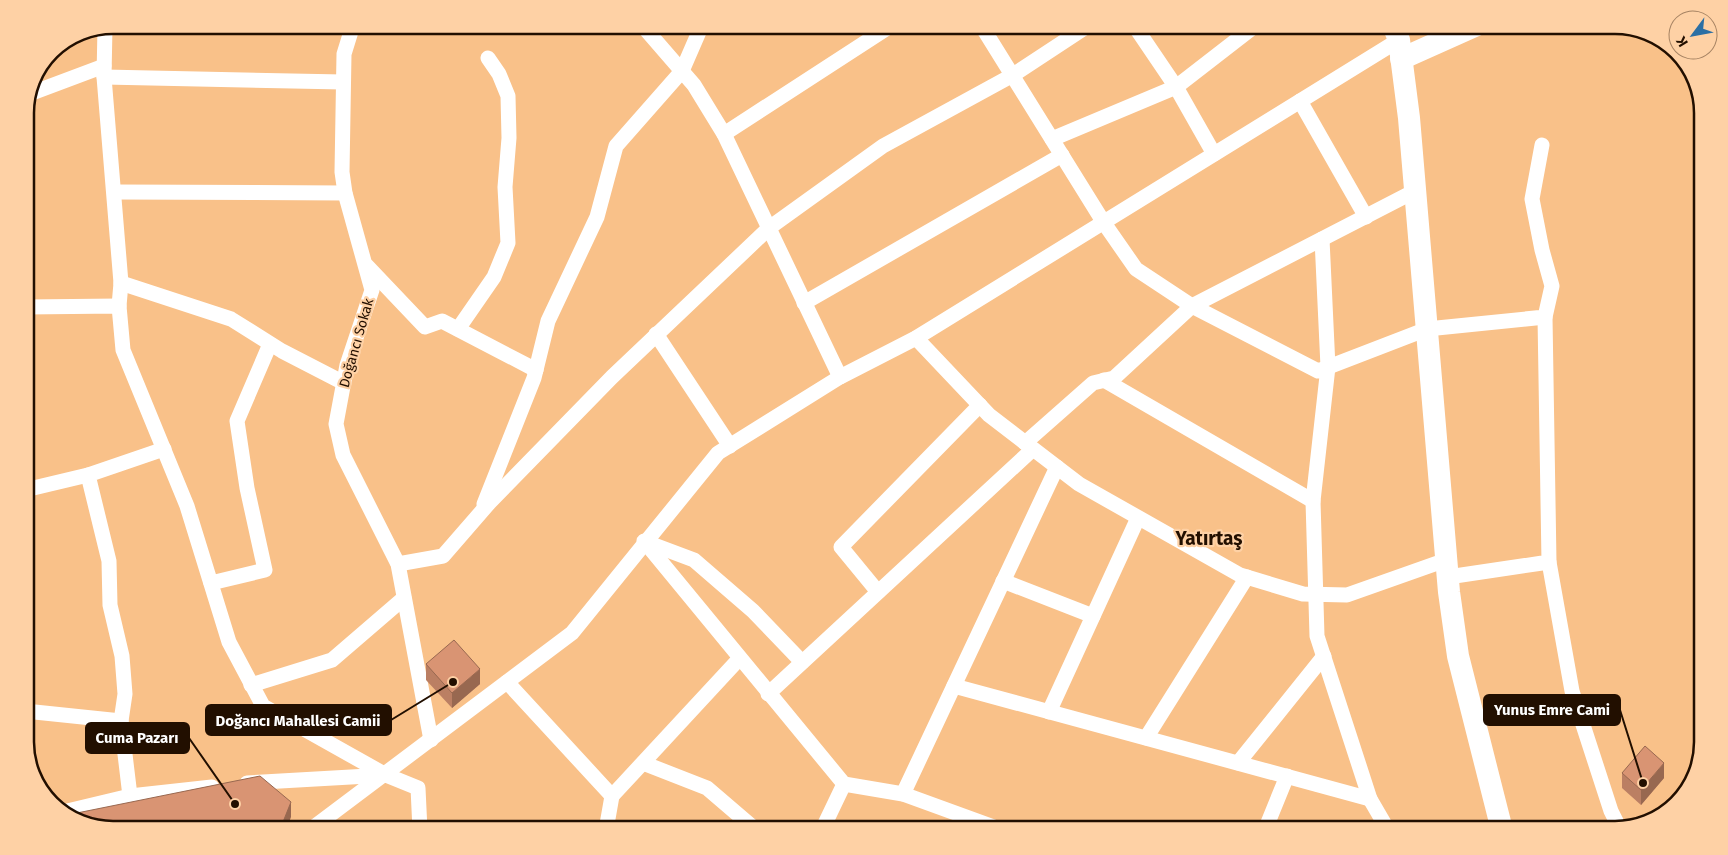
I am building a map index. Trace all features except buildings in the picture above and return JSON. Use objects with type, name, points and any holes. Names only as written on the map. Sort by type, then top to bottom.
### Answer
[{"type":"street","points":[[105,34],[104,72],[115,192],[121,283],[119,306],[123,350],[187,506],[229,642],[262,706],[386,775],[418,788],[420,821]]},
{"type":"street","name":"Doğancı Sokak","points":[[350,34],[344,54],[342,172],[345,193],[372,290],[347,365],[336,424],[344,455],[398,564],[431,740]]},
{"type":"street","points":[[650,34],[694,85],[724,134],[840,377]]},
{"type":"street","points":[[481,512],[536,370],[548,321],[597,217],[616,146],[682,71],[698,34]]},
{"type":"street","points":[[724,134],[878,34]]},
{"type":"street","points":[[987,34],[1104,222],[1136,269],[1192,306],[1318,370],[1427,329],[1545,317]]},
{"type":"street","points":[[398,564],[443,556],[481,512],[656,334],[770,228],[883,146],[1013,76],[1076,34]]},
{"type":"street","points":[[1140,34],[1176,87],[1214,154]]},
{"type":"street","points":[[1052,139],[1176,87],[1244,34]]},
{"type":"street","points":[[322,821],[386,775],[572,633],[644,541],[718,453],[840,377],[916,338],[1398,41],[1433,34]]},
{"type":"street","points":[[1398,41],[1415,191],[1447,568],[1458,656],[1500,821]]},
{"type":"street","points":[[458,329],[494,276],[508,243],[505,187],[509,138],[508,96],[499,74],[488,58]]},
{"type":"street","points":[[36,92],[104,72],[343,82]]},
{"type":"street","points":[[1300,101],[1366,217]]},
{"type":"street","points":[[1542,145],[1532,199],[1542,250],[1552,286],[1545,317],[1549,562],[1572,691],[1611,811],[1616,821]]},
{"type":"street","points":[[804,303],[1062,155]]},
{"type":"street","points":[[768,694],[878,592],[1094,383],[1114,378],[1192,306],[1415,191]]},
{"type":"street","points":[[115,192],[345,193]]},
{"type":"street","points":[[1322,239],[1328,367],[1313,501],[1318,636],[1370,799],[1383,821]]},
{"type":"street","points":[[365,264],[425,327],[442,321],[536,370]]},
{"type":"street","points":[[121,283],[231,319],[270,344],[344,384]]},
{"type":"street","points":[[34,307],[119,306]]},
{"type":"street","points":[[656,334],[730,446]]},
{"type":"street","points":[[916,338],[980,406],[1079,484],[1247,577],[1303,594],[1347,595],[1447,568],[1549,562]]},
{"type":"street","points":[[210,583],[265,570],[247,488],[237,421],[270,344]]},
{"type":"street","points":[[1104,380],[1313,501]]},
{"type":"street","points":[[878,592],[841,547],[980,406]]},
{"type":"street","points":[[34,488],[88,475],[164,449]]},
{"type":"street","points":[[903,794],[1057,467]]},
{"type":"street","points":[[88,475],[109,561],[110,605],[122,656],[126,694],[121,721],[130,796]]},
{"type":"street","points":[[1049,712],[1138,518]]},
{"type":"street","points":[[644,541],[739,659],[844,784],[903,794],[959,821]]},
{"type":"street","points":[[644,541],[694,560],[753,611],[802,662]]},
{"type":"street","points":[[1146,738],[1247,577]]},
{"type":"street","points":[[1003,581],[1093,616]]},
{"type":"street","points":[[251,685],[332,660],[404,598]]},
{"type":"street","points":[[1238,763],[1324,656]]},
{"type":"street","points":[[608,821],[612,796],[739,659]]},
{"type":"street","points":[[507,682],[612,796]]},
{"type":"street","points":[[954,686],[1370,799]]},
{"type":"street","points":[[34,712],[121,721]]},
{"type":"street","points":[[643,763],[707,788],[746,821]]},
{"type":"street","points":[[72,810],[130,796],[231,785],[386,775]]},
{"type":"street","points":[[1269,821],[1287,776]]},
{"type":"street","points":[[826,821],[844,784]]},
{"type":"place","name":"Doğancı Mahallesi Camii","points":[[453,682]]},
{"type":"place","name":"Yunus Emre Cami","points":[[1643,783]]},
{"type":"place","name":"Cuma Pazarı","points":[[235,804]]},
{"type":"district","name":"Yatırtaş","points":[[1209,538]]}]
